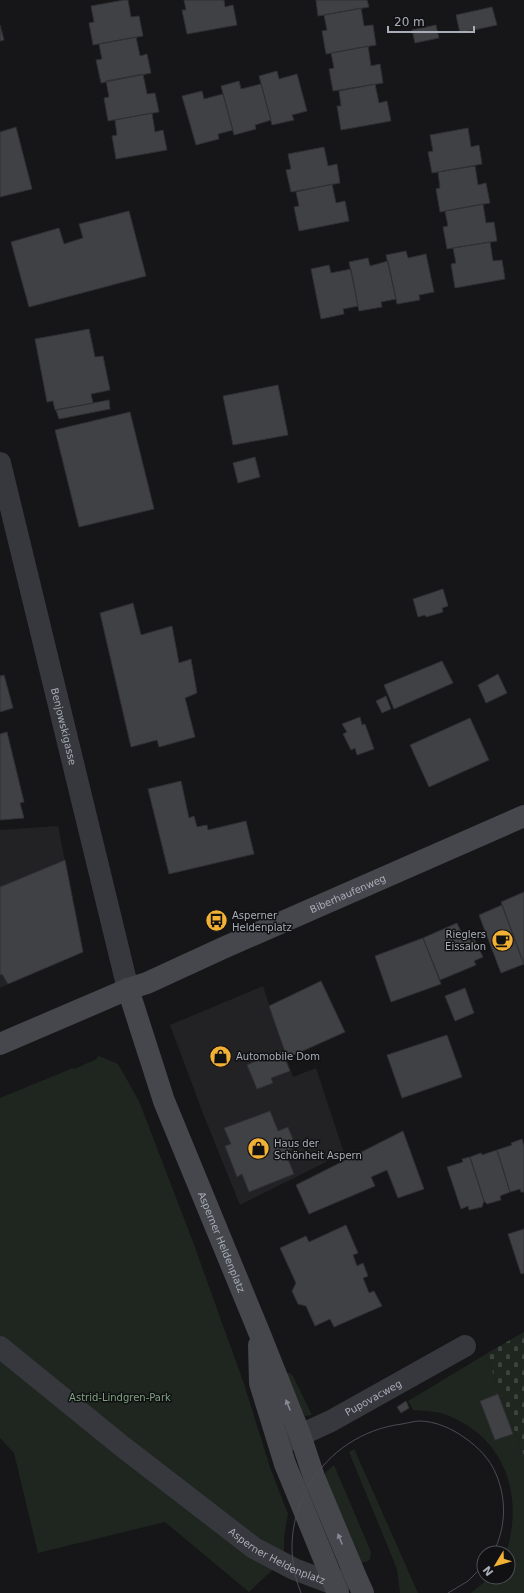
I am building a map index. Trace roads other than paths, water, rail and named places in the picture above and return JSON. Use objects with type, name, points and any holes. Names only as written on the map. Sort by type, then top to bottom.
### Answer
[{"type":"street","name":"Benjowskigasse","points":[[0,463],[128,989]]},
{"type":"street","name":"Biberhaufenweg","points":[[128,989],[146,983],[524,816]]},
{"type":"street","points":[[0,1044],[128,989]]},
{"type":"street","name":"Asperner Heldenplatz","points":[[0,1347],[123,1447],[254,1548],[294,1570],[336,1588],[359,1584],[314,1476],[300,1435],[259,1332],[164,1101],[128,989]]},
{"type":"street","name":"Asperner Heldenplatz","points":[[259,1332],[260,1383],[292,1482],[336,1588]]},
{"type":"street","name":"Pupovacweg","points":[[279,1445],[364,1404],[465,1346]]},
{"type":"tram line","points":[[301,1593],[293,1564],[292,1536],[298,1509],[310,1484],[327,1462],[348,1444],[373,1431],[413,1422],[432,1422],[455,1432],[479,1449],[487,1458],[496,1474],[502,1494],[504,1514],[503,1524],[496,1545]]},
{"type":"tram line","points":[[448,1593],[468,1581],[476,1573]]},
{"type":"place","name":"Asperner Heldenplatz","points":[[216,921]]},
{"type":"place","name":"Rieglers Eissalon","points":[[502,940]]},
{"type":"place","name":"Automobile Dom","points":[[220,1056]]},
{"type":"place","name":"Haus der Schönheit Aspern","points":[[259,1149]]},
{"type":"park label","name":"Astrid-Lindgren-Park","points":[[120,1397]]}]
